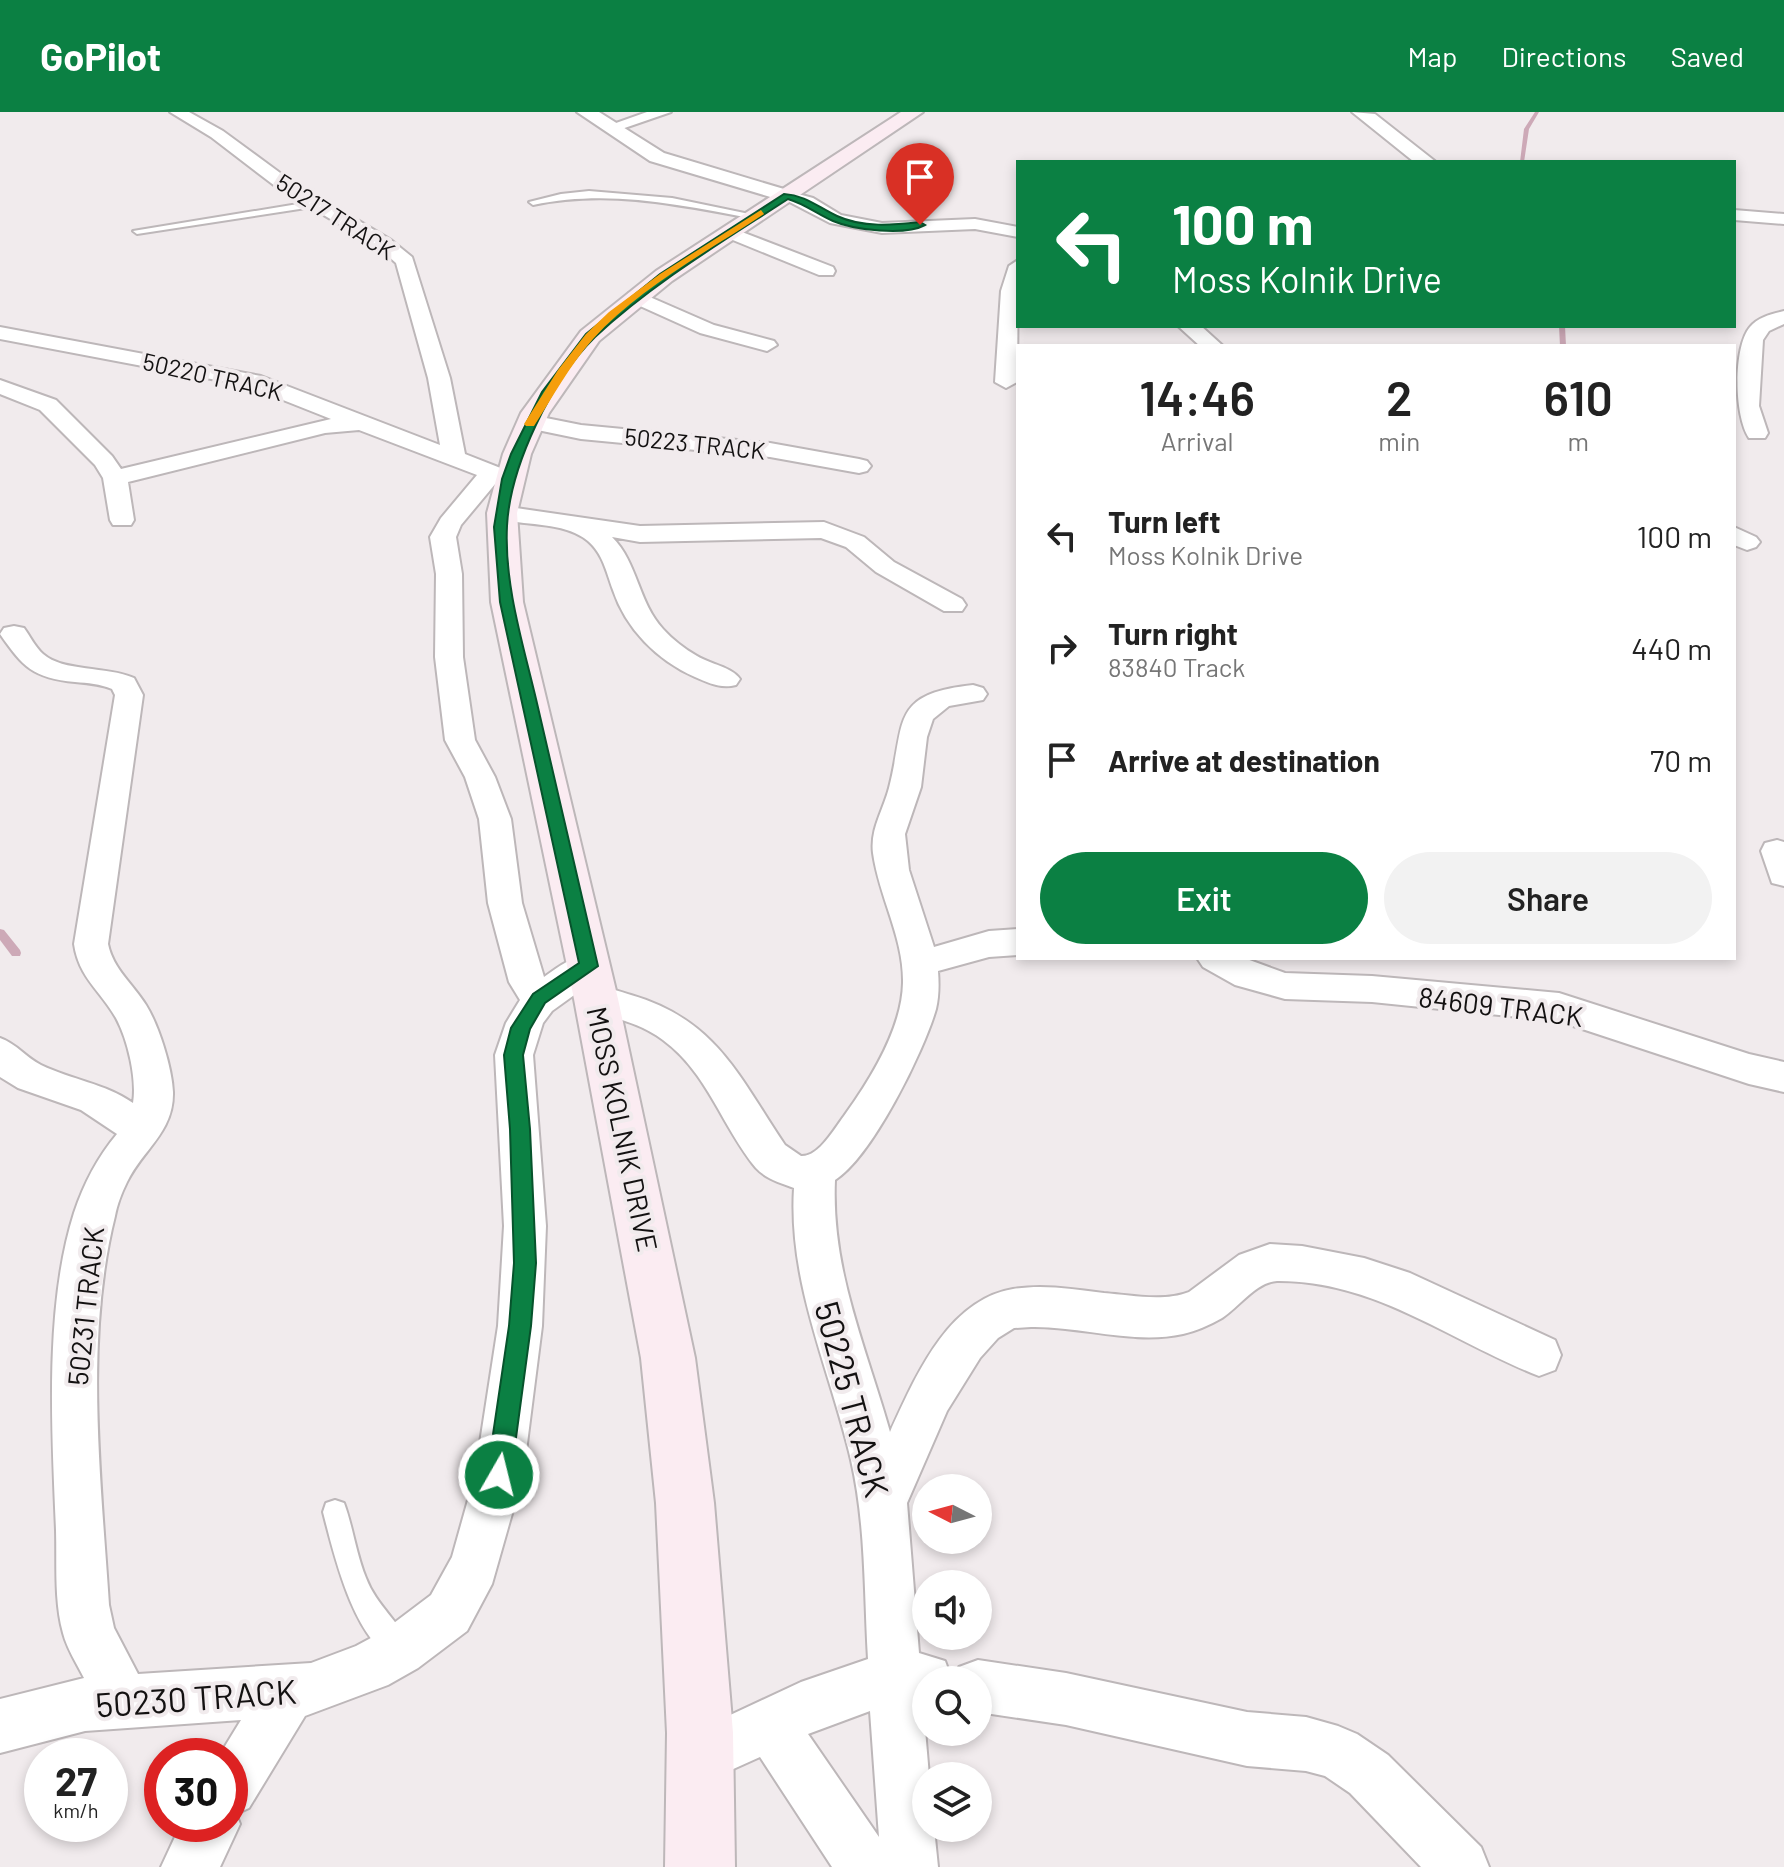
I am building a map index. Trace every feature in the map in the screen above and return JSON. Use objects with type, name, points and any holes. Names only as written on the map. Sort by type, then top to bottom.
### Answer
[{"type":"main road","name":"MOSS KOLNIK DRIVE","points":[[700,1867],[700,1757],[685,1503],[668,1358],[592,982],[507,602],[501,489],[548,392],[590,336],[636,297],[914,112]]},
{"type":"street","name":"50217 TRACK","points":[[178,112],[231,143],[316,204],[398,254],[410,270],[439,378],[454,458]]},
{"type":"street","points":[[586,112],[757,215],[826,271]]},
{"type":"street","points":[[610,128],[663,112]]},
{"type":"street","points":[[1360,112],[1397,136],[1413,155],[1424,160]]},
{"type":"street","points":[[757,215],[807,202],[836,219],[882,228],[975,224],[1016,232]]},
{"type":"street","points":[[1736,215],[1784,219]]},
{"type":"street","points":[[1006,382],[1011,291],[1016,273]]},
{"type":"street","points":[[636,297],[707,329],[767,345]]},
{"type":"street","points":[[1757,433],[1746,412],[1751,374],[1749,348],[1755,335],[1766,324],[1784,317]]},
{"type":"street","points":[[1190,328],[1210,344]]},
{"type":"street","name":"50220 TRACK","points":[[0,333],[253,381],[412,445],[454,458],[501,489],[584,527],[640,534],[824,530],[855,542],[885,567],[953,605]]},
{"type":"street","points":[[0,386],[48,405],[104,461],[115,478],[122,520]]},
{"type":"street","points":[[115,478],[325,426],[361,422]]},
{"type":"street","name":"50223 TRACK","points":[[531,422],[581,432],[770,450],[859,466]]},
{"type":"street","points":[[501,489],[450,523],[443,537],[449,574],[449,657],[460,740],[480,777],[495,819],[505,903],[527,982],[539,998]]},
{"type":"street","points":[[584,527],[608,545],[637,614],[671,652],[683,663],[726,679]]},
{"type":"street","name":"50231 TRACK","points":[[14,634],[31,658],[42,666],[108,677],[128,689],[91,944],[94,963],[132,1013],[142,1037],[154,1091],[150,1121],[110,1172],[94,1215],[81,1285],[76,1375],[76,1448],[84,1605],[89,1634],[123,1700]]},
{"type":"street","points":[[592,982],[678,1031],[709,1065],[771,1157],[789,1170],[815,1172],[825,1166],[850,1137],[901,1051],[919,1004],[921,963],[892,870],[889,834],[904,790],[917,721],[923,710],[937,700],[973,694]]},
{"type":"street","points":[[921,963],[989,944],[1016,942]]},
{"type":"street","name":"84609 TRACK","points":[[1219,960],[1248,976],[1285,986],[1372,989],[1559,1007],[1749,1069],[1784,1077]]},
{"type":"street","name":"50230 TRACK","points":[[0,1726],[85,1704],[311,1689],[400,1650],[449,1613],[474,1566],[499,1475],[520,1326],[525,1263],[514,1055],[521,1028],[539,998],[592,982]]},
{"type":"street","points":[[0,1053],[24,1075],[50,1087],[94,1098],[142,1130]]},
{"type":"street","name":"50225 TRACK","points":[[815,1172],[812,1222],[818,1271],[836,1341],[866,1428],[883,1503],[911,1678],[910,1867]]},
{"type":"street","points":[[883,1503],[950,1361],[977,1330],[1004,1310],[1038,1307],[1169,1316],[1196,1312],[1249,1271],[1267,1264],[1323,1266],[1367,1278],[1440,1307],[1539,1355]]},
{"type":"street","points":[[700,1757],[820,1701],[911,1678]]},
{"type":"street","points":[[992,1688],[1066,1699],[1247,1739],[1306,1744],[1338,1753],[1369,1774],[1461,1867]]},
{"type":"street","points":[[248,1759],[289,1692]]},
{"type":"street","points":[[770,1725],[865,1867]]},
{"type":"street","points":[[189,1867],[202,1842]]},
{"type":"lane","points":[[533,202],[566,193],[613,192],[757,215]]},
{"type":"lane","points":[[137,231],[316,204]]},
{"type":"lane","points":[[335,1512],[354,1581],[371,1615],[400,1650]]},
{"type":"waterway","points":[[1522,160],[1526,129],[1537,112]]},
{"type":"waterway","points":[[1562,328],[1563,344]]},
{"type":"waterway","points":[[0,933],[16,953]]},
{"type":"slow traffic","points":[[530,424],[548,392],[590,336],[664,276],[761,212]]},
{"type":"route","points":[[499,1475],[520,1326],[525,1263],[514,1055],[521,1028],[539,998],[589,966],[507,602],[501,527],[508,479],[535,413],[590,336],[664,276],[787,196],[807,202],[836,219],[882,228],[920,225]]}]
